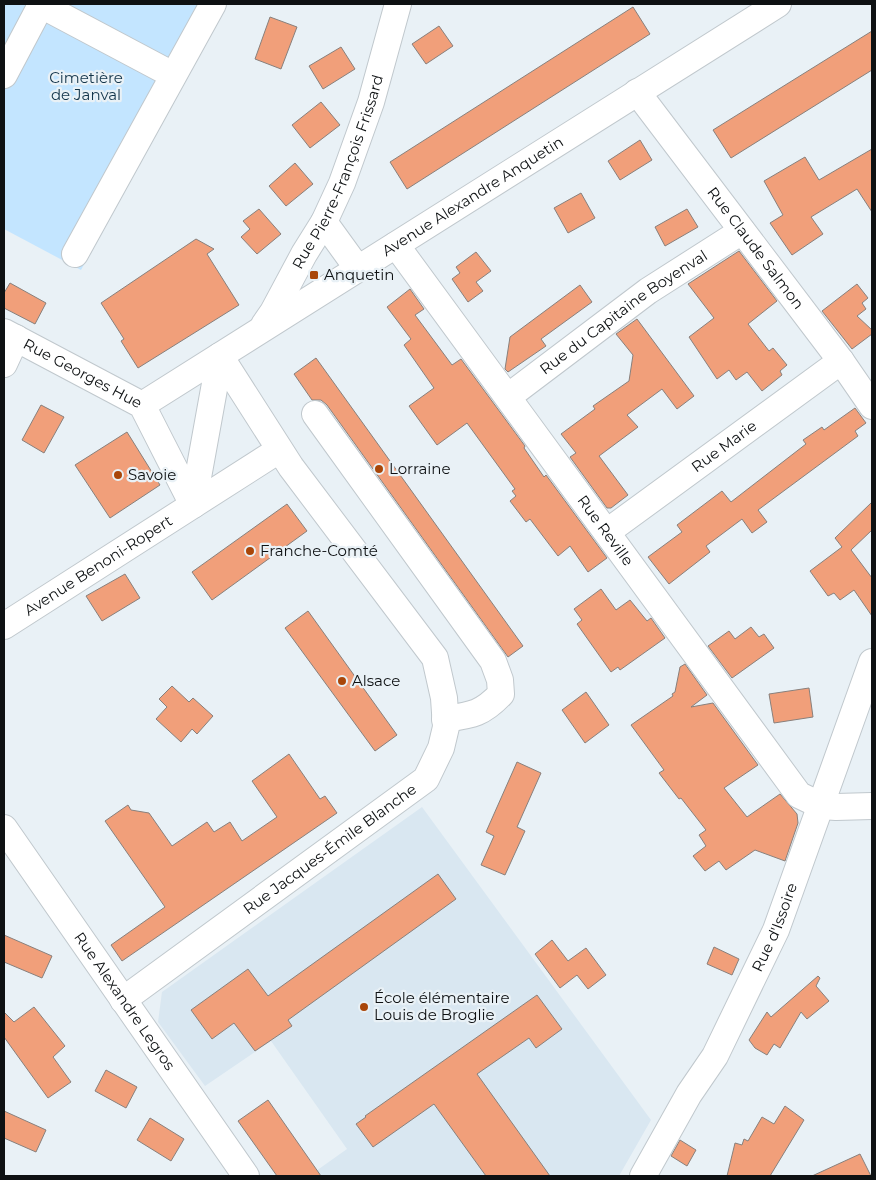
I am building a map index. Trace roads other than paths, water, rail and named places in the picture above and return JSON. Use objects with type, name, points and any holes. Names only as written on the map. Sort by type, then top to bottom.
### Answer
[{"type":"street","points":[[4,75],[41,4],[173,75]]},
{"type":"street","points":[[75,254],[213,4]]},
{"type":"street","name":"Rue Pierre-François Frissard","points":[[259,332],[273,312],[304,254],[324,222],[342,183],[371,102],[398,4]]},
{"type":"street","name":"Avenue Alexandre Anquetin","points":[[142,405],[778,4]]},
{"type":"street","name":"Rue Claude Salmon","points":[[637,92],[841,361],[872,406]]},
{"type":"street","points":[[324,222],[358,269]]},
{"type":"street","name":"Rue du Capitaine Boyenval","points":[[509,396],[648,290],[742,231]]},
{"type":"street","name":"Rue Reville","points":[[396,245],[509,396],[800,795],[822,806]]},
{"type":"street","points":[[4,364],[10,335]]},
{"type":"street","name":"Rue Georges Hue","points":[[10,335],[142,405],[193,505]]},
{"type":"street","points":[[193,505],[220,356]]},
{"type":"street","name":"Rue Jacques-Émile Blanche","points":[[123,1000],[426,778],[441,748],[446,727],[444,698],[435,658],[278,450],[220,356]]},
{"type":"street","name":"Rue Marie","points":[[607,532],[841,361]]},
{"type":"street","points":[[315,414],[492,661],[500,680],[501,694],[488,707],[468,716],[445,719]]},
{"type":"street","name":"Avenue Benoni-Ropert","points":[[4,626],[278,450]]},
{"type":"street","name":"Rue d'Issoire","points":[[643,1176],[689,1094],[715,1056],[776,930],[872,662]]},
{"type":"street","points":[[822,806],[872,806]]},
{"type":"street","name":"Rue Alexandre Legros","points":[[4,828],[246,1176]]},
{"type":"place","name":"Anquetin","points":[[314,275]]},
{"type":"place","name":"Lorraine","points":[[379,469]]},
{"type":"place","name":"Savoie","points":[[118,475]]},
{"type":"place","name":"Franche-Comté","points":[[250,551]]},
{"type":"place","name":"Alsace","points":[[342,681]]},
{"type":"place","name":"École élémentaire Louis de Broglie","points":[[364,1007]]},
{"type":"park label","name":"Cimetière de Janval","points":[[86,86]]}]
